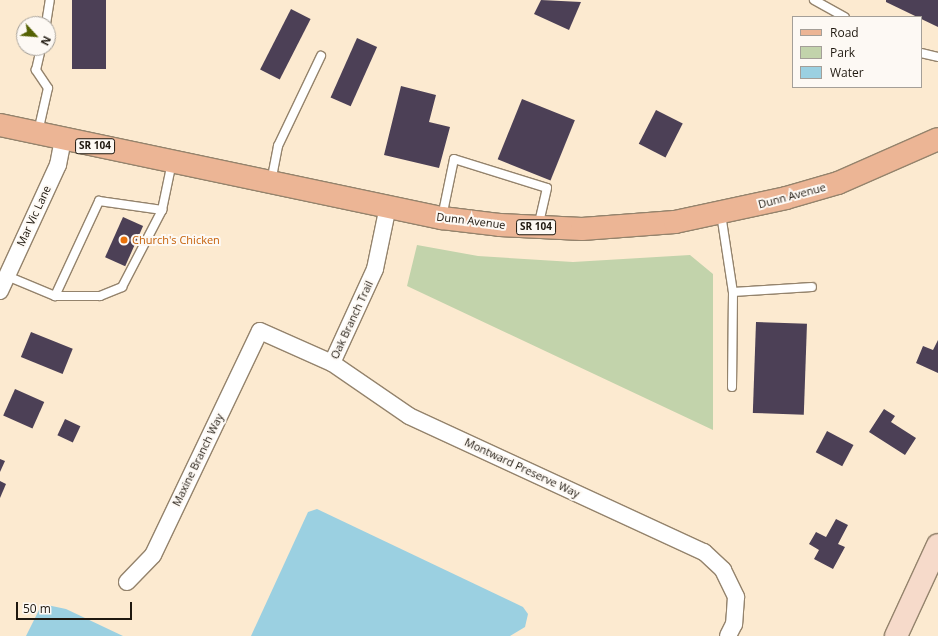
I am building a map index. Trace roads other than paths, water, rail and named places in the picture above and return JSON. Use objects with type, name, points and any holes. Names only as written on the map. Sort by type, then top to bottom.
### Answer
[{"type":"main road","name":"Dunn Avenue","points":[[0,125],[442,218],[538,227],[630,226],[721,214],[838,183],[938,139]]},
{"type":"street","name":"Mar Vic Lane","points":[[0,291],[58,165],[63,139]]},
{"type":"street","name":"Oak Branch Trail","points":[[332,363],[375,269],[388,206]]},
{"type":"street","name":"Montward Preserve Way","points":[[260,331],[332,363],[409,416],[704,552],[723,570],[736,597],[734,624],[728,636]]},
{"type":"street","name":"Maxine Branch Way","points":[[127,582],[153,555],[260,331]]},
{"type":"street","points":[[896,636],[938,545]]},
{"type":"lane","points":[[47,16],[50,0]]},
{"type":"lane","points":[[816,2],[843,16]]},
{"type":"lane","points":[[922,53],[938,57]]},
{"type":"lane","points":[[38,133],[48,88],[36,70],[39,56]]},
{"type":"lane","points":[[271,183],[278,146],[321,56]]},
{"type":"lane","points":[[442,218],[454,159],[546,188],[538,227]]},
{"type":"lane","points":[[7,276],[55,296],[100,296],[122,287],[162,210],[172,161]]},
{"type":"lane","points":[[55,296],[100,201],[162,210]]},
{"type":"lane","points":[[721,214],[733,292],[732,387]]},
{"type":"lane","points":[[733,292],[812,287]]},
{"type":"water","points":[[317,509],[523,607],[528,614],[525,627],[510,636],[251,636],[308,512]]},
{"type":"water","points":[[47,605],[66,609],[123,636],[26,636],[40,608]]},
{"type":"place","name":"Church's Chicken","points":[[124,240]]}]
